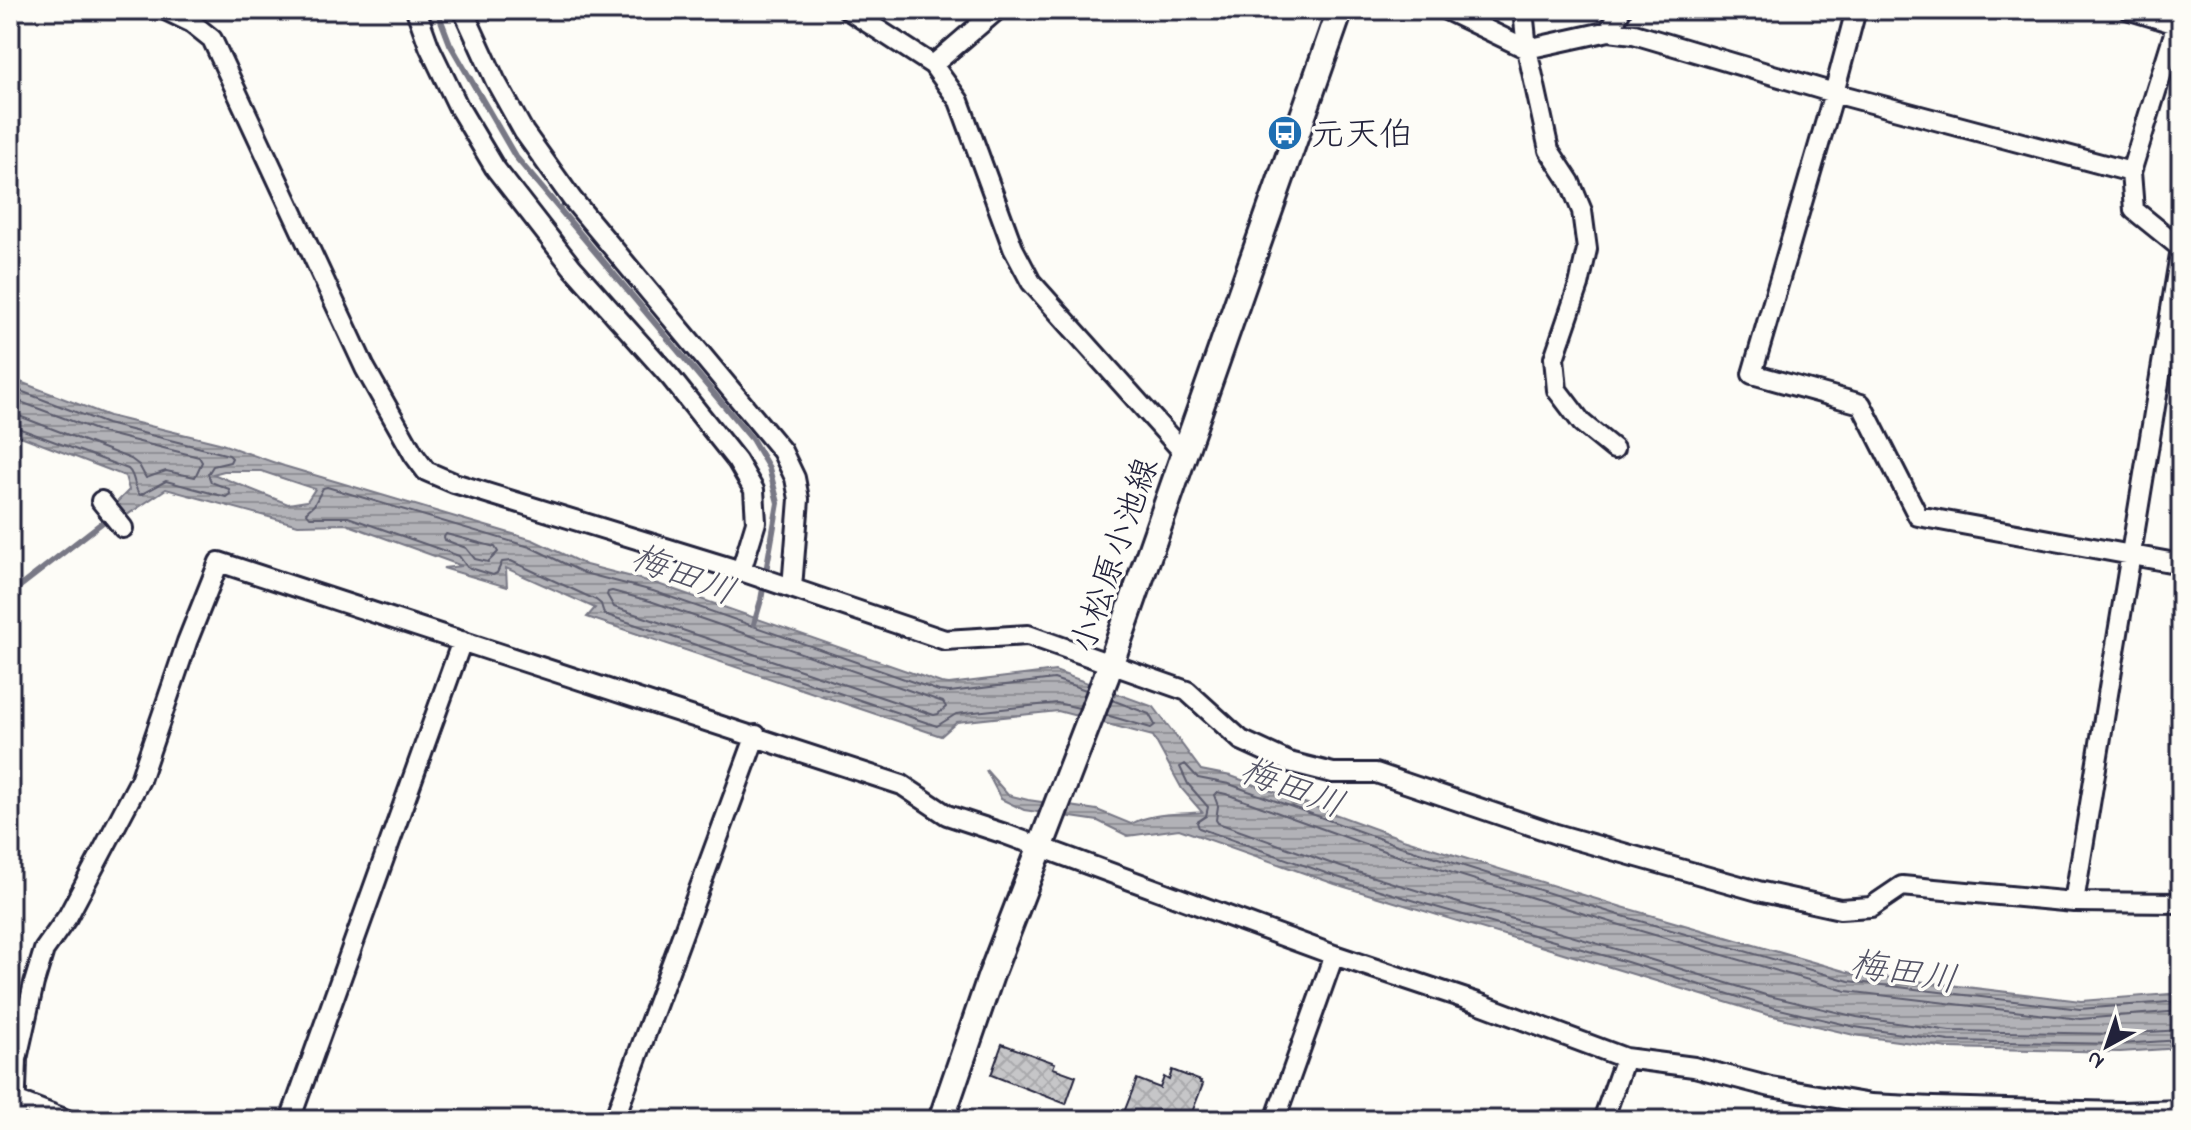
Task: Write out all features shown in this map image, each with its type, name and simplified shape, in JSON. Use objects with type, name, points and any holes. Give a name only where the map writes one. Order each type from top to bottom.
[{"type":"main road","name":"小松原小池線","points":[[941,1120],[991,975],[1109,671],[1340,10]]},
{"type":"street","points":[[165,10],[196,16],[212,39],[365,368],[426,471],[454,483],[755,575],[945,640],[1028,635],[1109,671],[1187,691],[1241,740],[1289,762],[1333,773],[1376,773],[1556,834],[1758,891],[1840,909],[1871,907],[1902,886],[2074,902],[2181,903]]},
{"type":"street","points":[[416,10],[429,46],[458,106],[495,168],[572,267],[671,378],[737,461],[754,490],[755,575]]},
{"type":"street","points":[[463,10],[502,93],[548,166],[782,451],[795,478],[799,499],[792,588]]},
{"type":"street","points":[[848,10],[933,65],[959,101],[1013,248],[1031,282],[1184,453]]},
{"type":"street","points":[[933,65],[997,10]]},
{"type":"street","points":[[1446,10],[1527,49],[1609,31],[1634,34],[1834,93],[2131,172]]},
{"type":"street","points":[[1523,10],[1527,49],[1549,150],[1570,182],[1582,211],[1587,249],[1579,285],[1554,358],[1557,390],[1582,423],[1614,449]]},
{"type":"street","points":[[1609,31],[1621,10]]},
{"type":"street","points":[[1856,10],[1752,374],[1861,404],[1918,516],[2181,564]]},
{"type":"street","points":[[2074,902],[2181,248],[2134,210],[2131,172],[2179,18],[2130,10]]},
{"type":"street","points":[[101,501],[123,528]]},
{"type":"street","points":[[15,1120],[13,1099],[17,1059],[44,950],[68,916],[140,780],[187,642],[219,562],[902,785],[947,815],[1005,834],[1044,840],[1334,955],[1478,1003],[1625,1058],[1694,1067],[1771,1087],[1931,1114],[2181,1110]]},
{"type":"street","points":[[290,1120],[462,641]]},
{"type":"street","points":[[614,1120],[756,735]]},
{"type":"street","points":[[1275,1120],[1334,955]]},
{"type":"street","points":[[1603,1120],[1625,1058]]},
{"type":"street","points":[[13,1099],[67,1120]]},
{"type":"water","points":[[10,378],[109,416],[219,443],[284,466],[533,540],[586,565],[655,583],[941,683],[1055,671],[1154,707],[1201,770],[1231,776],[1403,839],[1851,973],[2081,1001],[2181,993],[2181,1048],[2120,1052],[1948,1048],[1854,1035],[1765,1014],[1335,884],[1179,829],[1128,836],[1098,821],[1024,810],[1001,799],[986,770],[1008,795],[1097,810],[1131,824],[1157,816],[1202,812],[1182,789],[1153,736],[1058,711],[957,722],[941,736],[587,617],[595,608],[506,568],[507,587],[443,568],[462,566],[346,524],[298,525],[166,489],[124,517],[115,504],[129,490],[125,476],[10,432]],"holes":[[[261,471],[315,489],[307,501],[288,504],[213,474]]]},
{"type":"building","points":[[1002,1044],[1055,1063],[1053,1068],[1076,1076],[1066,1104],[991,1075]]},
{"type":"building","points":[[1172,1070],[1203,1084],[1189,1120],[1165,1120],[1154,1112],[1151,1120],[1121,1120],[1137,1079],[1160,1088],[1164,1077],[1169,1080]]},
{"type":"waterway","points":[[437,10],[450,44],[515,156],[752,439],[769,468],[778,503],[754,624]]},
{"type":"waterway","points":[[10,594],[112,515]]},
{"type":"place","name":"元天伯","points":[[1285,133]]},
{"type":"water label","name":"梅田川","points":[[684,573]]},
{"type":"water label","name":"梅田川","points":[[1293,786]]},
{"type":"water label","name":"梅田川","points":[[1904,970]]}]
